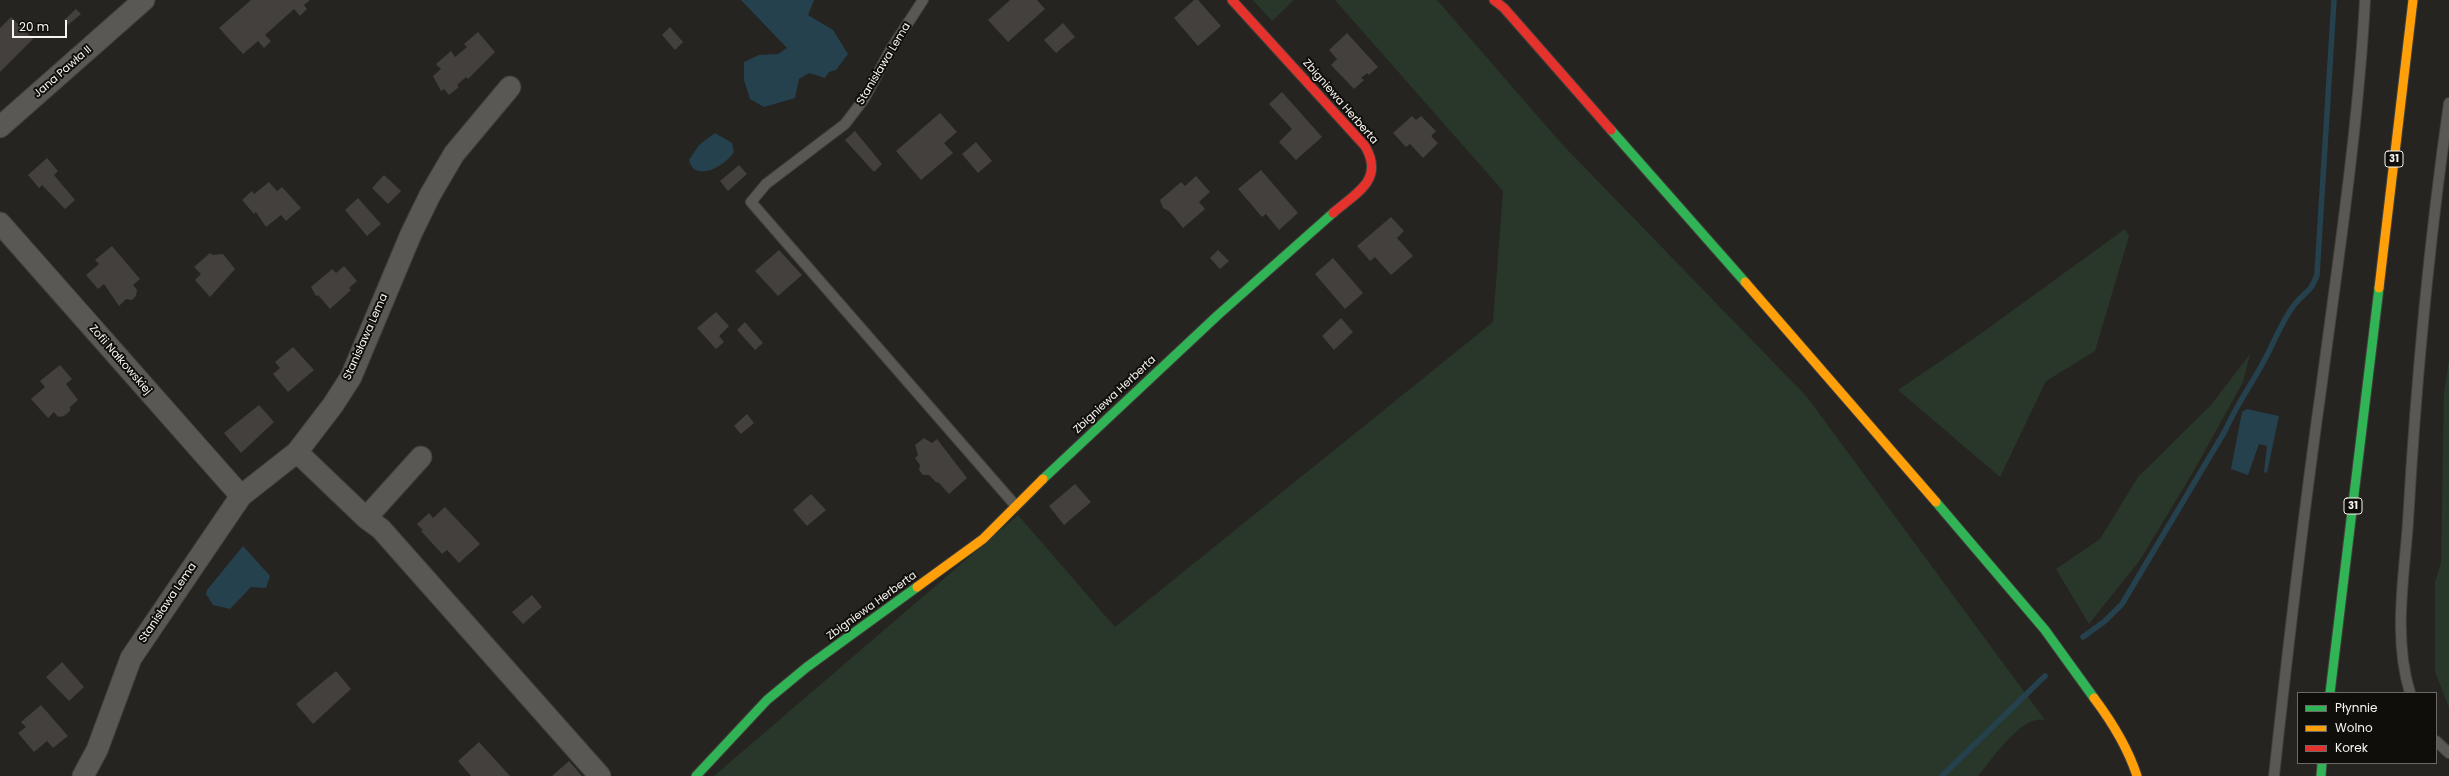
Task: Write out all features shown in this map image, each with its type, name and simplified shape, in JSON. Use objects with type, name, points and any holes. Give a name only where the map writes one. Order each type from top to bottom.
[{"type":"main road","name":"Zbigniewa Herberta","points":[[696,776],[767,700],[807,667],[983,539],[1015,505],[1218,315],[1368,182],[1374,170],[1372,158],[1365,146],[1232,0]]},
{"type":"main road","points":[[1494,0],[1502,4],[1876,430],[2045,630],[2110,720],[2132,761],[2137,776]]},
{"type":"main road","name":"31","points":[[2330,692],[2413,0]]},
{"type":"main road","points":[[2321,776],[2322,764]]},
{"type":"street","name":"Jana Pawła II","points":[[0,127],[144,0]]},
{"type":"street","name":"Stanisława Lema","points":[[83,776],[97,750],[131,658],[241,496],[297,452],[351,377],[411,234],[454,154],[510,87]]},
{"type":"street","name":"Zofii Nałkowskiej","points":[[0,223],[241,496]]},
{"type":"street","points":[[297,452],[366,518],[382,529],[600,776]]},
{"type":"street","points":[[366,518],[421,457]]},
{"type":"lane","name":"Stanisława Lema","points":[[923,0],[892,49],[864,99],[845,124],[766,184],[751,202],[1015,505]]},
{"type":"lane","points":[[2274,776],[2320,393],[2342,244],[2361,84],[2365,0]]},
{"type":"lane","points":[[2410,692],[2400,646],[2411,452],[2437,185],[2449,103]]},
{"type":"lane","points":[[2437,742],[2449,753]]},
{"type":"green space","points":[[1253,0],[1294,0],[1272,21]]},
{"type":"green space","points":[[1335,0],[1437,0],[1560,142],[1807,397],[2045,720],[2036,720],[2026,724],[2017,731],[1978,776],[714,776],[1018,515],[1115,627],[1493,322],[1503,191]]},
{"type":"green space","points":[[2125,229],[2129,236],[2095,351],[2046,381],[2000,477],[1898,390],[1976,337]]},
{"type":"green space","points":[[2250,354],[2243,382],[2193,472],[2140,560],[2089,624],[2056,569],[2100,539],[2138,477],[2211,405]]},
{"type":"green space","points":[[2449,361],[2449,707],[2435,672],[2435,582],[2441,563],[2444,392]]},
{"type":"water","points":[[741,0],[814,0],[808,15],[833,30],[848,54],[836,70],[829,72],[825,78],[809,73],[799,79],[795,98],[764,107],[750,99],[744,80],[744,62],[759,55],[778,54],[787,48]]},
{"type":"water","points":[[715,133],[732,143],[734,152],[718,167],[711,170],[697,171],[692,167],[689,160],[699,145]]},
{"type":"water","points":[[2247,409],[2279,416],[2267,473],[2264,472],[2267,446],[2259,444],[2248,475],[2231,469],[2242,412]]},
{"type":"water","points":[[243,546],[270,576],[266,588],[251,587],[230,609],[213,605],[206,594],[207,590]]},
{"type":"building","points":[[251,0],[310,0],[304,5],[307,9],[300,16],[294,9],[265,35],[271,41],[264,48],[258,41],[243,54],[219,28]]},
{"type":"building","points":[[1010,0],[1037,0],[1045,9],[1008,42],[988,20]]},
{"type":"building","points":[[1194,0],[1198,0],[1221,26],[1198,46],[1174,18]]},
{"type":"building","points":[[76,9],[81,14],[68,25],[64,20]]},
{"type":"building","points":[[11,17],[33,39],[0,72],[0,28]]},
{"type":"building","points":[[1063,23],[1075,37],[1056,53],[1044,40]]},
{"type":"building","points":[[670,27],[683,42],[675,50],[662,35]]},
{"type":"building","points":[[478,32],[495,52],[468,79],[466,77],[457,85],[459,87],[449,95],[444,89],[441,91],[433,76],[441,69],[436,64],[451,51],[455,57],[467,47],[464,44]]},
{"type":"building","points":[[1347,33],[1378,67],[1369,75],[1367,73],[1361,78],[1364,80],[1354,89],[1331,65],[1337,59],[1329,50]]},
{"type":"building","points":[[1282,92],[1322,137],[1296,160],[1279,142],[1292,129],[1269,104]]},
{"type":"building","points":[[940,113],[957,132],[944,143],[953,153],[921,180],[896,151]]},
{"type":"building","points":[[1412,116],[1416,120],[1421,116],[1436,131],[1431,136],[1438,143],[1423,158],[1410,144],[1406,147],[1393,133]]},
{"type":"building","points":[[855,131],[882,164],[874,172],[845,140]]},
{"type":"building","points":[[976,142],[992,161],[978,173],[962,154]]},
{"type":"building","points":[[47,158],[58,171],[54,175],[75,200],[65,209],[42,185],[39,188],[28,175]]},
{"type":"building","points":[[739,165],[747,174],[728,191],[720,181]]},
{"type":"building","points":[[1261,170],[1298,213],[1279,230],[1266,214],[1262,217],[1238,189]]},
{"type":"building","points":[[384,175],[401,191],[388,204],[372,188]]},
{"type":"building","points":[[1196,176],[1210,192],[1199,202],[1205,209],[1183,228],[1170,212],[1163,208],[1160,200],[1181,182],[1185,186]]},
{"type":"building","points":[[269,182],[277,191],[282,187],[301,208],[286,221],[281,215],[266,227],[256,212],[254,214],[242,200],[252,191],[254,194]]},
{"type":"building","points":[[358,198],[381,224],[367,236],[345,210]]},
{"type":"building","points":[[1391,217],[1404,231],[1397,238],[1413,256],[1391,275],[1375,257],[1370,261],[1357,246]]},
{"type":"building","points":[[112,246],[140,279],[133,285],[137,290],[136,296],[132,300],[126,299],[119,306],[104,284],[98,289],[86,275],[99,264],[95,260]]},
{"type":"building","points":[[779,250],[802,275],[778,296],[755,271]]},
{"type":"building","points":[[1218,250],[1229,261],[1220,269],[1210,258]]},
{"type":"building","points":[[210,253],[213,255],[223,254],[235,269],[210,297],[195,280],[201,274],[194,267]]},
{"type":"building","points":[[1333,258],[1363,293],[1345,309],[1315,274]]},
{"type":"building","points":[[344,266],[357,281],[349,288],[351,290],[330,309],[318,295],[316,296],[311,287],[332,269],[336,273]]},
{"type":"building","points":[[716,312],[729,326],[719,336],[724,342],[716,349],[697,328]]},
{"type":"building","points":[[1341,318],[1353,332],[1334,350],[1322,336]]},
{"type":"building","points":[[745,322],[763,343],[755,350],[737,330]]},
{"type":"building","points":[[293,347],[314,370],[288,392],[273,374],[280,368],[275,362]]},
{"type":"building","points":[[60,365],[72,379],[66,384],[78,400],[70,407],[70,411],[64,416],[58,417],[54,412],[48,418],[31,399],[45,387],[40,381]]},
{"type":"building","points":[[259,405],[274,422],[241,453],[224,433]]},
{"type":"building","points":[[747,414],[754,423],[741,434],[734,426]]},
{"type":"building","points":[[924,438],[932,443],[937,439],[967,478],[949,494],[938,482],[937,483],[929,475],[923,475],[919,470],[920,465],[915,458],[918,455],[915,445]]},
{"type":"building","points":[[1075,484],[1091,502],[1064,525],[1049,506]]},
{"type":"building","points":[[811,494],[826,510],[807,526],[793,510]]},
{"type":"building","points":[[445,507],[480,544],[459,563],[447,550],[442,554],[421,531],[423,530],[417,524],[429,513],[433,518]]},
{"type":"building","points":[[532,595],[542,607],[523,624],[512,612]]},
{"type":"building","points":[[62,662],[84,687],[69,701],[46,677]]},
{"type":"building","points":[[336,671],[351,689],[313,724],[296,704]]},
{"type":"building","points":[[41,705],[68,736],[53,748],[47,741],[34,752],[18,733],[26,727],[21,722]]},
{"type":"building","points":[[479,742],[510,776],[471,776],[458,761]]},
{"type":"building","points":[[569,761],[582,776],[552,776]]},
{"type":"waterway","points":[[2083,637],[2105,621],[2122,604],[2225,431],[2264,361],[2290,310],[2310,289],[2317,275],[2334,0]]},
{"type":"waterway","points":[[1942,776],[2045,676]]},
{"type":"traffic: fast","points":[[1611,130],[1745,282]]},
{"type":"traffic: fast","points":[[1043,479],[1218,315],[1333,213]]},
{"type":"traffic: fast","points":[[2330,692],[2379,288]]},
{"type":"traffic: fast","points":[[1936,502],[2045,630],[2094,698]]},
{"type":"traffic: fast","points":[[696,776],[767,700],[807,667],[917,587]]},
{"type":"traffic: fast","points":[[2321,776],[2322,764]]},
{"type":"traffic: slow","points":[[2379,288],[2413,0]]},
{"type":"traffic: slow","points":[[1745,282],[1936,502]]},
{"type":"traffic: slow","points":[[917,587],[983,539],[1043,479]]},
{"type":"traffic: slow","points":[[2094,698],[2119,736],[2129,755],[2137,776]]},
{"type":"traffic: jam","points":[[1232,0],[1365,146],[1372,168],[1370,177],[1359,192],[1333,213]]},
{"type":"traffic: jam","points":[[1494,0],[1504,8],[1611,130]]}]
